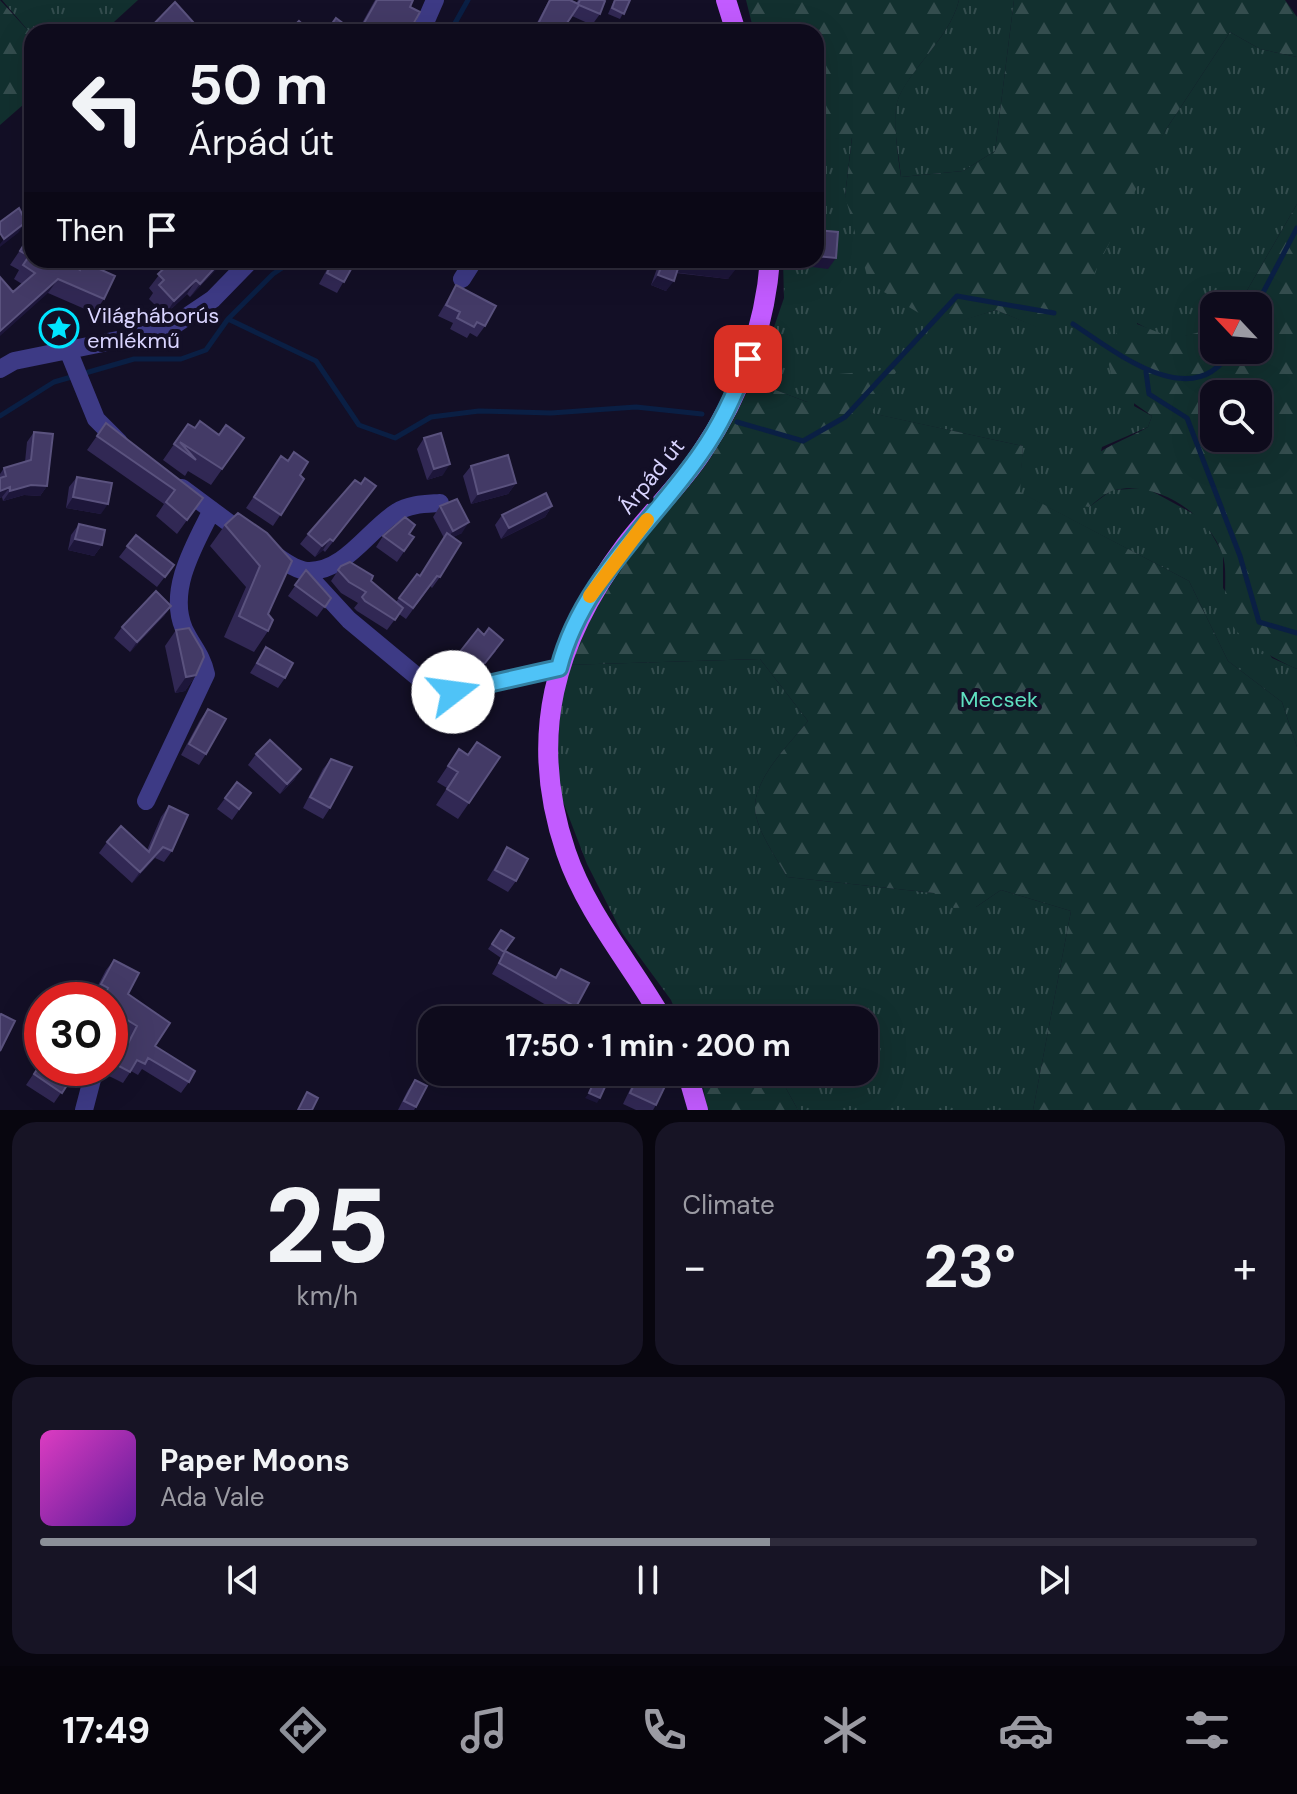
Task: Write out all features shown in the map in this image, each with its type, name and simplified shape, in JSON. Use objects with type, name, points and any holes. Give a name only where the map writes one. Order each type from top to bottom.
[{"type":"main road","points":[[726,0],[734,24]]},
{"type":"main road","name":"Árpád út","points":[[654,1006],[589,905],[558,825],[548,779],[548,718],[559,668],[592,592],[700,455],[717,428],[755,343],[769,268]]},
{"type":"main road","points":[[691,1086],[698,1110]]},
{"type":"street","points":[[424,24],[435,0]]},
{"type":"street","points":[[0,369],[14,361],[70,357],[167,330],[213,299],[243,268]]},
{"type":"street","points":[[462,279],[469,268]]},
{"type":"street","points":[[70,357],[96,419],[112,437],[135,454]]},
{"type":"street","points":[[169,479],[244,535],[307,572],[349,620],[426,684],[453,692],[559,668]]},
{"type":"street","points":[[307,572],[334,564],[350,554],[398,511],[440,503]]},
{"type":"street","points":[[146,801],[206,674],[201,653],[184,629],[179,586],[212,510]]},
{"type":"street","points":[[84,1110],[90,1086]]},
{"type":"green space","points":[[0,0],[24,26],[24,104],[0,125]]},
{"type":"green space","points":[[2,0],[138,0],[112,24],[24,26]]},
{"type":"green space","points":[[746,0],[959,0],[946,29],[899,96],[896,124],[901,177],[963,171],[995,151],[1014,0],[1285,0],[1297,17],[1297,57],[1260,49],[1230,32],[1165,131],[1088,286],[1050,333],[996,310],[942,327],[869,283],[845,196],[852,138],[824,140],[824,24],[752,24]]},
{"type":"green space","points":[[959,0],[1014,0],[995,151],[963,171],[901,177],[895,124],[899,95],[946,29]]},
{"type":"green space","points":[[1230,32],[1260,49],[1297,57],[1297,204],[1246,292],[1200,292],[1200,331],[1166,336],[1137,323],[1134,406],[1152,416],[1148,427],[1102,447],[1089,507],[1112,490],[1146,488],[1203,519],[1223,554],[1223,588],[1272,658],[1297,669],[1297,747],[1282,702],[1228,661],[1189,581],[1019,492],[1023,446],[870,413],[897,370],[807,402],[755,382],[784,298],[783,268],[824,268],[824,139],[852,137],[845,196],[913,307],[942,326],[996,310],[1050,332],[1165,131]]},
{"type":"green space","points":[[1297,204],[1297,669],[1252,644],[1232,625],[1226,608],[1222,553],[1205,525],[1193,513],[1163,495],[1131,488],[1112,491],[1089,507],[1075,505],[1074,488],[1085,464],[1108,447],[1148,427],[1152,416],[1114,389],[1108,360],[1121,319],[1166,335],[1200,332],[1200,364],[1272,364],[1272,292],[1246,292]]},
{"type":"green space","name":"Mecsek","points":[[898,369],[871,413],[1023,446],[1020,492],[1189,581],[1228,661],[1282,702],[1297,747],[1297,1110],[1033,1110],[1071,911],[1001,890],[976,907],[954,908],[934,893],[787,877],[762,832],[755,803],[772,765],[808,721],[760,659],[564,665],[586,612],[755,382],[807,402],[827,375]]},
{"type":"green space","points":[[760,659],[808,721],[772,765],[755,803],[762,832],[787,877],[934,893],[976,907],[1001,890],[1071,911],[1033,1110],[798,1110],[785,1086],[878,1086],[878,1006],[673,1006],[622,933],[587,864],[555,781],[564,665]]},
{"type":"green space","points":[[703,1086],[785,1086],[798,1110],[707,1110]]},
{"type":"building","points":[[377,0],[413,0],[410,7],[420,12],[413,24],[364,24]]},
{"type":"building","points":[[550,0],[570,0],[578,4],[580,0],[605,1],[600,14],[579,5],[566,24],[538,24]]},
{"type":"building","points":[[615,0],[630,0],[624,14],[612,8]]},
{"type":"building","points":[[175,2],[195,24],[154,24]]},
{"type":"building","points":[[19,208],[24,218],[24,224],[4,239],[0,233],[0,222]]},
{"type":"building","points":[[824,231],[838,232],[836,258],[824,257]]},
{"type":"building","points":[[28,268],[97,268],[115,276],[104,299],[58,279],[0,331],[0,277],[13,292],[35,273]]},
{"type":"building","points":[[164,268],[215,268],[200,284],[196,280],[174,301],[159,285],[164,280],[158,274]]},
{"type":"building","points":[[329,268],[352,268],[344,282],[327,273]]},
{"type":"building","points":[[661,268],[678,268],[674,281],[658,275]]},
{"type":"building","points":[[456,285],[496,306],[485,326],[477,322],[474,327],[457,318],[460,312],[446,305]]},
{"type":"building","points":[[200,421],[219,435],[226,425],[244,438],[222,469],[180,442],[196,460],[174,444],[188,424],[195,428]]},
{"type":"building","points":[[106,423],[203,498],[187,520],[166,502],[175,490],[97,436]]},
{"type":"building","points":[[34,432],[53,434],[47,486],[31,485],[10,491],[10,487],[0,491],[0,478],[6,476],[4,468],[31,460]]},
{"type":"building","points":[[441,433],[450,464],[434,469],[424,438]]},
{"type":"building","points":[[294,452],[308,462],[300,475],[304,479],[281,515],[254,497],[281,456],[288,461]]},
{"type":"building","points":[[508,455],[516,483],[478,494],[471,466]]},
{"type":"building","points":[[77,477],[112,483],[108,504],[73,497]]},
{"type":"building","points":[[365,478],[376,486],[333,541],[330,539],[322,546],[308,534],[355,480],[361,484]]},
{"type":"building","points":[[546,493],[552,506],[509,528],[502,515]]},
{"type":"building","points":[[457,499],[469,522],[453,531],[440,506]]},
{"type":"building","points":[[238,513],[267,533],[292,561],[268,614],[273,620],[268,631],[239,616],[260,566],[225,525]]},
{"type":"building","points":[[405,517],[415,525],[409,534],[414,537],[404,551],[383,536]]},
{"type":"building","points":[[79,524],[105,530],[102,545],[75,539]]},
{"type":"building","points":[[447,533],[461,543],[440,577],[437,576],[413,608],[399,598],[417,574],[420,576]]},
{"type":"building","points":[[136,535],[174,565],[165,577],[127,546]]},
{"type":"building","points":[[350,562],[373,576],[371,581],[403,608],[395,620],[365,601],[362,597],[366,592],[349,582],[338,570]]},
{"type":"building","points":[[306,570],[331,598],[325,607],[295,585]]},
{"type":"building","points":[[156,591],[171,606],[137,642],[122,627]]},
{"type":"building","points":[[189,628],[204,657],[196,675],[186,677],[176,630]]},
{"type":"building","points":[[489,628],[503,640],[485,663],[475,666],[459,653],[478,629],[484,635]]},
{"type":"building","points":[[266,647],[293,663],[285,678],[257,663]]},
{"type":"building","points":[[208,709],[226,719],[206,754],[189,744]]},
{"type":"building","points":[[270,740],[301,769],[287,784],[256,754]]},
{"type":"building","points":[[477,742],[500,757],[469,803],[447,789],[458,772],[448,766],[459,749],[468,755]]},
{"type":"building","points":[[331,759],[352,767],[330,808],[310,797]]},
{"type":"building","points":[[237,782],[251,793],[239,809],[225,798]]},
{"type":"building","points":[[169,806],[188,815],[172,851],[163,847],[140,872],[107,842],[121,826],[149,852]]},
{"type":"building","points":[[507,847],[528,859],[516,881],[495,870]]},
{"type":"building","points":[[501,930],[514,938],[504,952],[492,944]]},
{"type":"building","points":[[505,951],[556,978],[561,969],[589,983],[574,1006],[499,963]]},
{"type":"building","points":[[114,960],[139,973],[128,994],[128,982],[102,982]]},
{"type":"building","points":[[128,994],[170,1023],[155,1046],[195,1071],[189,1082],[148,1058],[145,1064],[137,1060],[128,1071],[128,1044],[137,1026],[128,1020]]},
{"type":"building","points":[[0,1015],[15,1021],[0,1051]]},
{"type":"building","points":[[415,1080],[418,1086],[427,1086],[416,1107],[404,1101]]},
{"type":"building","points":[[52,1086],[66,1086],[62,1093]]},
{"type":"building","points":[[592,1086],[605,1086],[600,1098],[589,1093]]},
{"type":"building","points":[[633,1086],[665,1086],[656,1105],[630,1093]]},
{"type":"building","points":[[307,1092],[318,1098],[312,1110],[298,1110]]},
{"type":"waterway","points":[[454,24],[468,0]]},
{"type":"waterway","points":[[1263,292],[1297,228]]},
{"type":"waterway","points":[[0,416],[54,382],[134,359],[181,359],[206,350],[228,319],[282,268]]},
{"type":"waterway","points":[[737,422],[803,441],[845,417],[957,296],[1054,313]]},
{"type":"waterway","points":[[228,319],[316,361],[359,425],[395,438],[431,417],[479,411],[551,413],[636,407],[702,414]]},
{"type":"waterway","points":[[1073,324],[1110,349],[1154,372],[1176,378],[1196,378],[1219,364]]},
{"type":"waterway","points":[[1146,372],[1149,394],[1187,418],[1240,556],[1259,622],[1297,633]]},
{"type":"slow traffic","points":[[590,596],[647,520]]},
{"type":"place","name":"Világháborús emlékmű","points":[[59,328]]},
{"type":"route","points":[[453,692],[511,676],[559,668],[574,626],[592,592],[700,455],[717,428],[748,359]]}]
